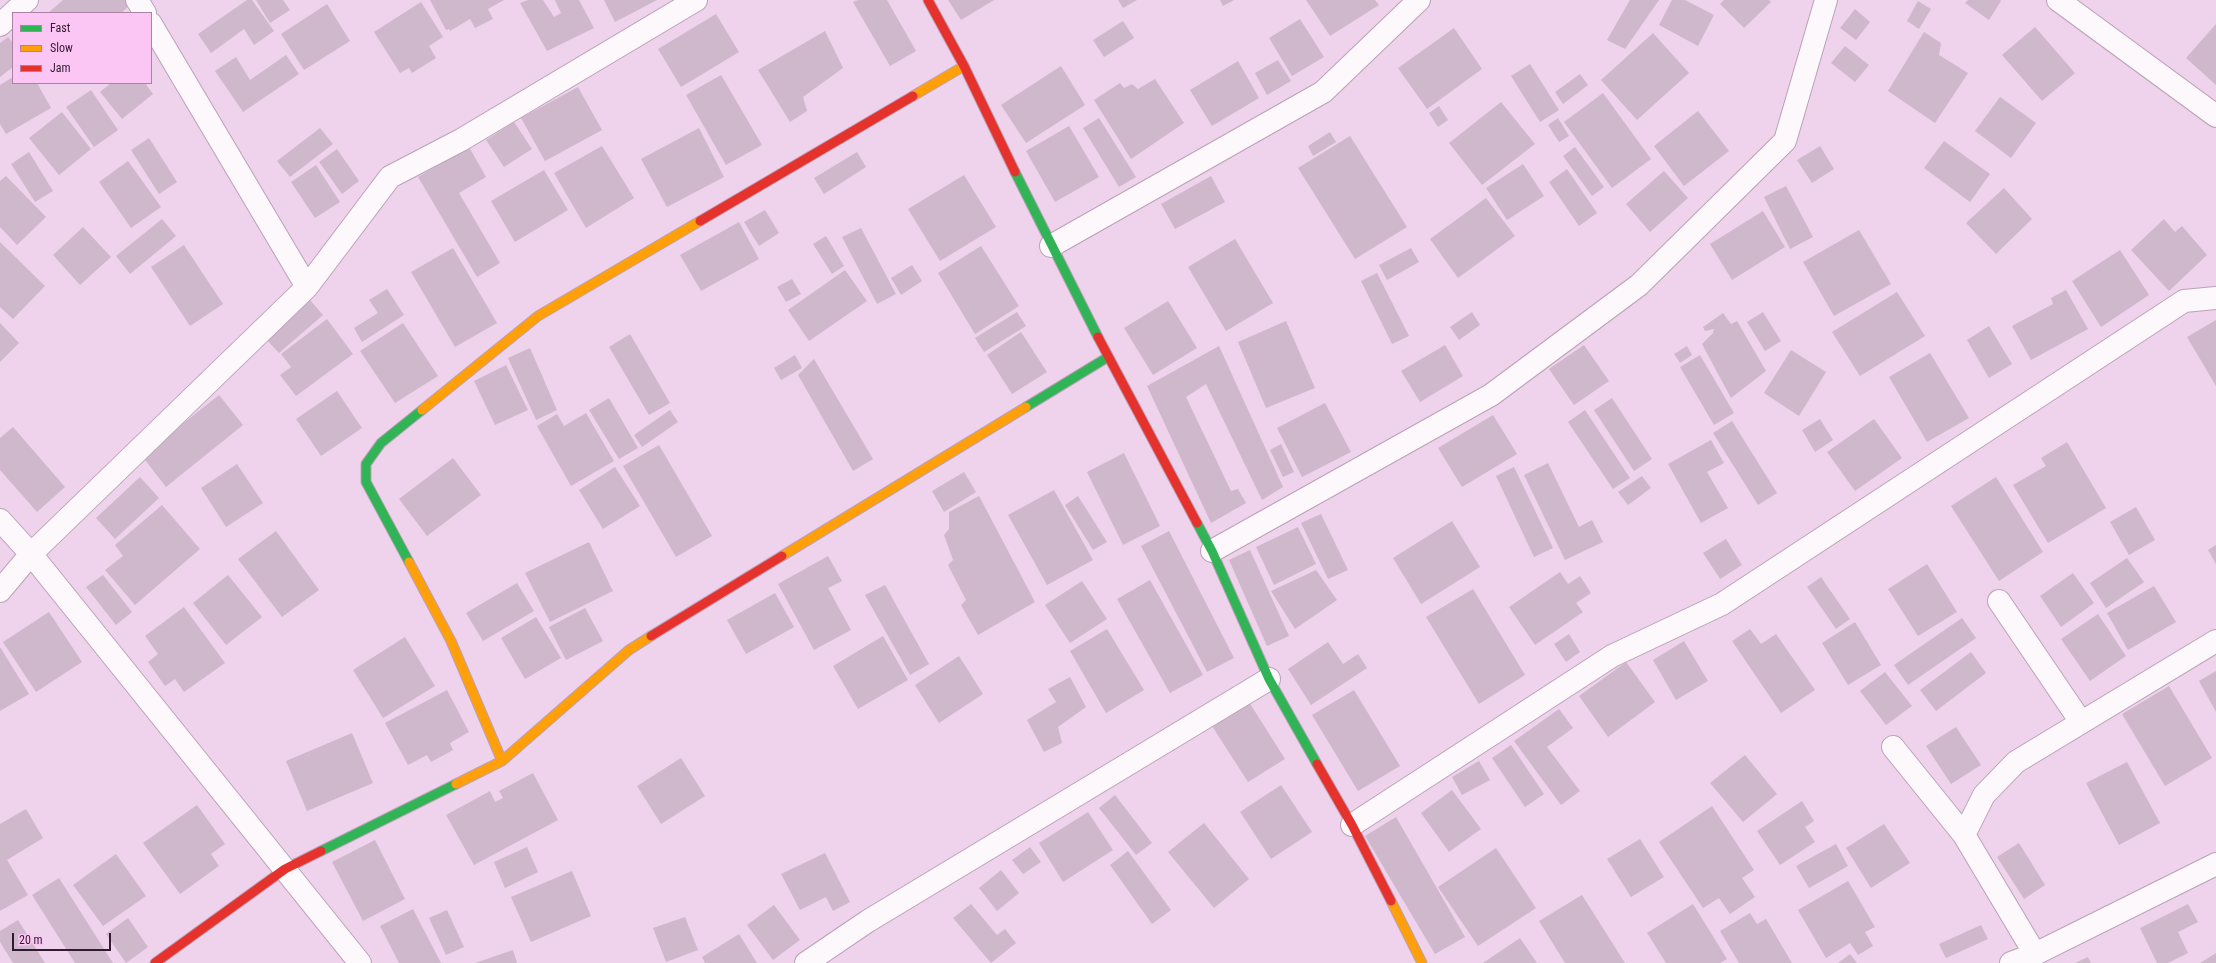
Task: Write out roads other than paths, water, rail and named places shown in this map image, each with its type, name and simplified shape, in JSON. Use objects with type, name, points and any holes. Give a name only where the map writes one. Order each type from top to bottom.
[{"type":"street","points":[[14,12],[27,0]]},
{"type":"street","points":[[137,0],[144,12]]},
{"type":"street","points":[[0,591],[31,554],[307,287],[390,177],[460,140],[696,0]]},
{"type":"street","points":[[928,0],[964,66],[1108,357],[1212,551],[1269,680],[1352,825],[1422,963]]},
{"type":"street","points":[[1052,246],[1323,92],[1419,0]]},
{"type":"street","points":[[1212,551],[1491,395],[1639,285],[1785,141],[1826,0]]},
{"type":"street","points":[[2058,0],[2216,116]]},
{"type":"street","points":[[0,25],[12,14]]},
{"type":"street","points":[[152,26],[307,287]]},
{"type":"street","points":[[502,760],[451,641],[366,482],[366,464],[381,443],[538,316],[964,66]]},
{"type":"street","points":[[1352,825],[1612,656],[1722,604],[2184,300],[2216,298]]},
{"type":"street","points":[[155,963],[285,869],[502,760],[629,650],[1108,357]]},
{"type":"street","points":[[0,520],[31,554],[360,963]]},
{"type":"street","points":[[1999,601],[2081,722]]},
{"type":"street","points":[[1964,835],[1984,794],[2016,762],[2216,642]]},
{"type":"street","points":[[806,963],[868,921],[1269,680]]},
{"type":"street","points":[[1893,747],[1964,835],[2035,954]]},
{"type":"street","points":[[2011,963],[2035,954],[2216,864]]}]
